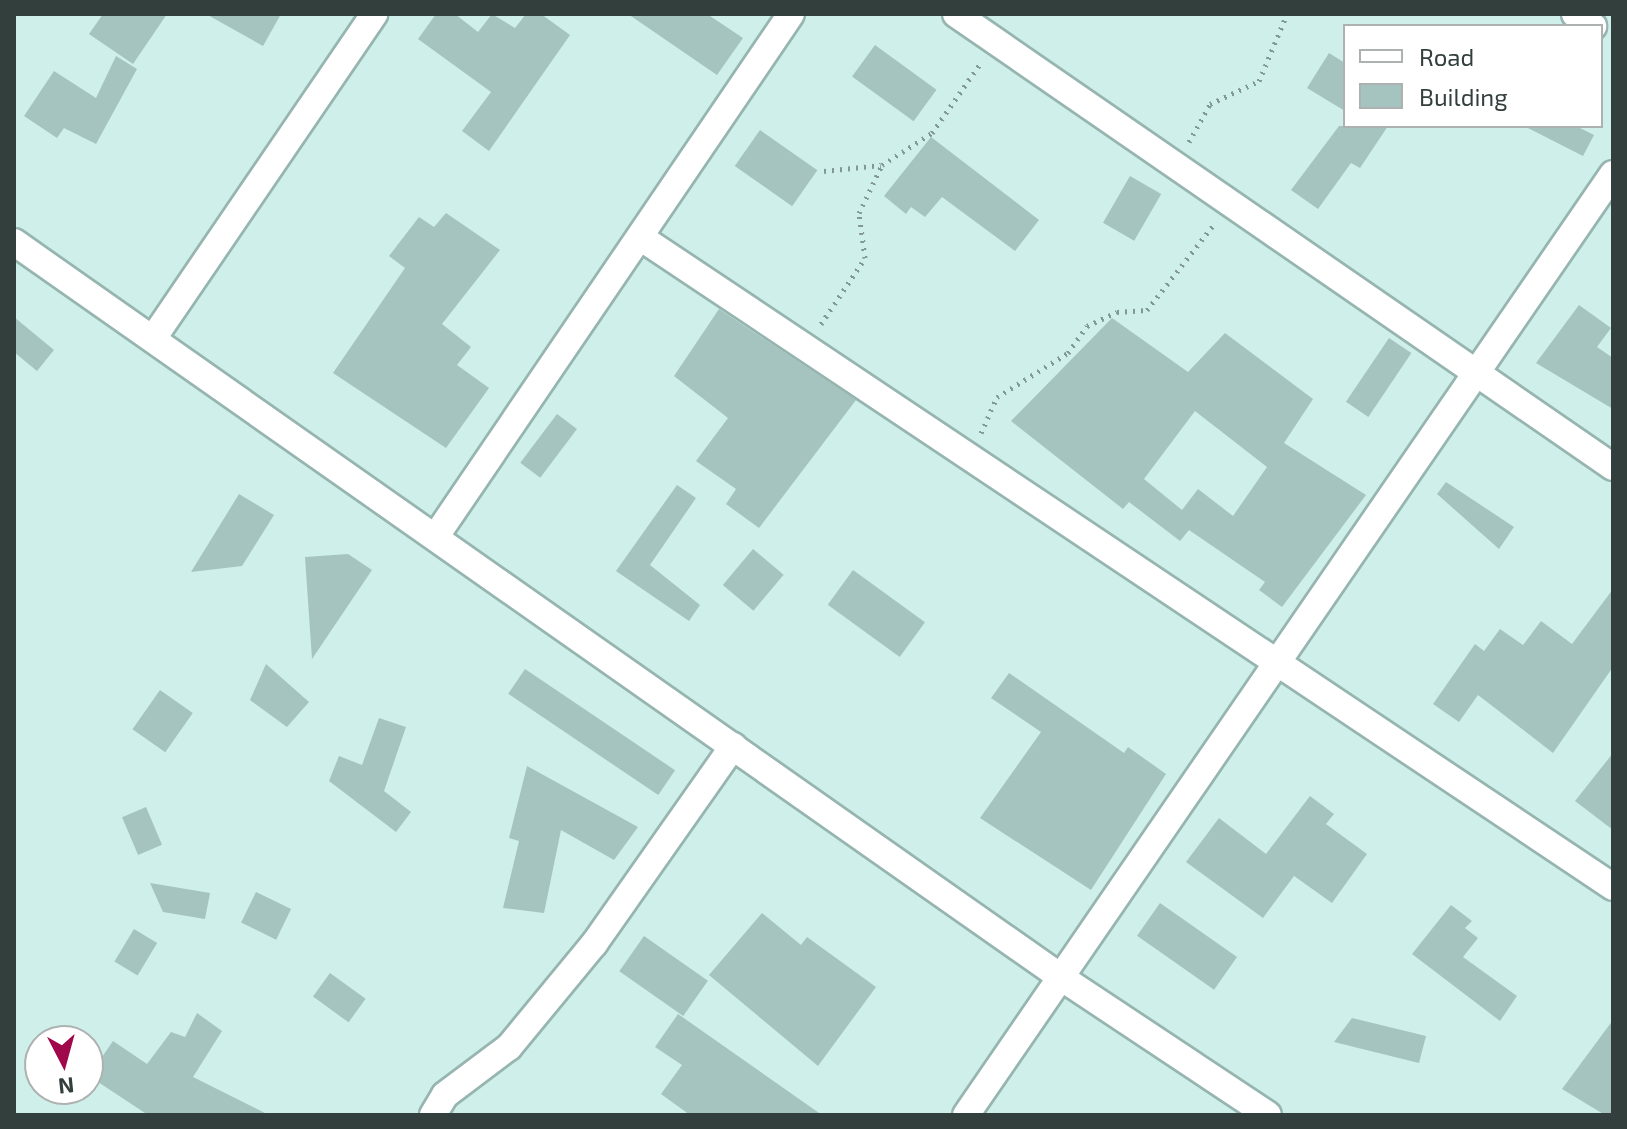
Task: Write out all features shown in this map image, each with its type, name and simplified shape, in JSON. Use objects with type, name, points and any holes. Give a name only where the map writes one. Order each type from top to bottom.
[{"type":"street","points":[[154,337],[374,14]]},
{"type":"street","points":[[436,536],[791,14]]},
{"type":"street","points":[[956,14],[994,43],[1178,162],[1613,467]]},
{"type":"street","points":[[966,1115],[1062,978],[1275,658],[1613,174]]},
{"type":"street","points":[[640,237],[1275,658],[1613,887]]},
{"type":"street","points":[[14,242],[154,337],[1062,978],[1268,1115]]},
{"type":"street","points":[[433,1115],[445,1095],[509,1047],[594,944],[733,746]]},
{"type":"path","points":[[1178,162],[1210,104],[1259,81],[1287,14]]},
{"type":"path","points":[[824,171],[882,165],[932,133],[994,43]]},
{"type":"path","points":[[806,347],[865,258],[859,213],[882,165]]},
{"type":"path","points":[[971,456],[997,397],[1068,353],[1087,326],[1117,312],[1147,310],[1232,202]]},
{"type":"building","points":[[103,14],[167,14],[133,64],[89,34]]},
{"type":"building","points":[[206,14],[281,14],[263,46]]},
{"type":"building","points":[[436,14],[455,14],[478,32],[492,14],[515,28],[526,14],[541,14],[570,35],[489,151],[462,131],[491,92],[418,39]]},
{"type":"building","points":[[628,14],[707,14],[743,38],[717,75]]},
{"type":"building","points":[[875,45],[936,90],[914,121],[852,77]]},
{"type":"building","points":[[1329,53],[1343,62],[1343,110],[1307,88]]},
{"type":"building","points":[[116,56],[137,69],[96,144],[64,128],[57,138],[24,116],[54,71],[96,98]]},
{"type":"building","points":[[1339,126],[1387,128],[1360,168],[1351,163],[1318,209],[1291,190]]},
{"type":"building","points":[[1528,128],[1580,128],[1594,135],[1583,156]]},
{"type":"building","points":[[760,130],[817,170],[792,206],[735,166]]},
{"type":"building","points":[[931,137],[1039,220],[1015,251],[942,197],[925,217],[911,207],[906,214],[884,196]]},
{"type":"building","points":[[1130,176],[1161,194],[1134,241],[1103,223]]},
{"type":"building","points":[[446,213],[500,250],[442,324],[471,347],[457,365],[489,388],[446,448],[333,373],[405,268],[389,256],[419,217],[434,227]]},
{"type":"building","points":[[1579,305],[1611,328],[1597,347],[1613,358],[1613,409],[1536,363]]},
{"type":"building","points":[[719,309],[856,400],[759,528],[726,504],[736,489],[696,461],[728,418],[674,376]]},
{"type":"building","points":[[14,317],[54,350],[37,371],[14,352]]},
{"type":"building","points":[[1112,318],[1188,372],[1225,333],[1313,399],[1284,443],[1366,495],[1282,607],[1259,590],[1265,582],[1189,530],[1180,541],[1129,502],[1123,509],[1011,421]],"holes":[[[1195,411],[1267,467],[1233,516],[1198,489],[1182,510],[1144,479]]]},
{"type":"building","points":[[1389,338],[1411,353],[1368,417],[1346,402]]},
{"type":"building","points":[[557,414],[577,429],[540,478],[520,463]]},
{"type":"building","points":[[1446,482],[1514,527],[1499,549],[1437,494]]},
{"type":"building","points":[[677,485],[696,498],[650,565],[700,605],[689,621],[616,571]]},
{"type":"building","points":[[239,494],[274,515],[242,566],[191,572]]},
{"type":"building","points":[[753,549],[784,575],[753,611],[723,585]]},
{"type":"building","points":[[348,554],[372,570],[312,659],[305,557]]},
{"type":"building","points":[[853,570],[925,622],[900,657],[828,605]]},
{"type":"building","points":[[1613,589],[1613,667],[1553,753],[1478,695],[1459,722],[1433,704],[1475,644],[1484,651],[1500,629],[1523,645],[1541,621],[1572,644]]},
{"type":"building","points":[[266,664],[309,702],[287,727],[250,700]]},
{"type":"building","points":[[525,669],[675,770],[658,795],[508,694]]},
{"type":"building","points":[[1009,673],[1124,753],[1128,747],[1166,774],[1091,890],[980,818],[1041,732],[991,698]]},
{"type":"building","points":[[160,690],[193,713],[165,752],[132,729]]},
{"type":"building","points":[[379,718],[406,727],[384,791],[411,812],[396,832],[329,781],[339,756],[362,765]]},
{"type":"building","points":[[1613,753],[1613,830],[1575,801]]},
{"type":"building","points":[[527,766],[638,827],[614,860],[561,830],[544,913],[503,908],[519,841],[509,838]]},
{"type":"building","points":[[1310,796],[1334,814],[1326,824],[1367,854],[1332,903],[1294,876],[1263,918],[1186,862],[1219,818],[1266,854]]},
{"type":"building","points":[[146,807],[162,845],[138,855],[122,817]]},
{"type":"building","points":[[150,883],[210,893],[205,919],[163,912]]},
{"type":"building","points":[[256,892],[291,909],[276,940],[241,923]]},
{"type":"building","points":[[1160,903],[1237,957],[1214,990],[1137,936]]},
{"type":"building","points":[[1451,905],[1472,921],[1465,928],[1478,938],[1463,957],[1517,996],[1500,1021],[1412,954]]},
{"type":"building","points":[[762,913],[801,945],[807,937],[876,987],[818,1066],[709,975]]},
{"type":"building","points":[[134,929],[157,943],[138,975],[114,962]]},
{"type":"building","points":[[644,936],[708,981],[683,1016],[619,971]]},
{"type":"building","points":[[330,973],[366,999],[349,1022],[313,996]]},
{"type":"building","points":[[197,1013],[222,1031],[193,1077],[269,1115],[148,1115],[104,1086],[104,1054],[113,1041],[147,1064],[171,1032],[185,1037]]},
{"type":"building","points":[[678,1014],[822,1115],[690,1115],[661,1094],[682,1065],[655,1047]]},
{"type":"building","points":[[1352,1018],[1426,1036],[1419,1063],[1334,1042]]},
{"type":"building","points":[[1613,1020],[1613,1115],[1605,1115],[1562,1089]]}]
